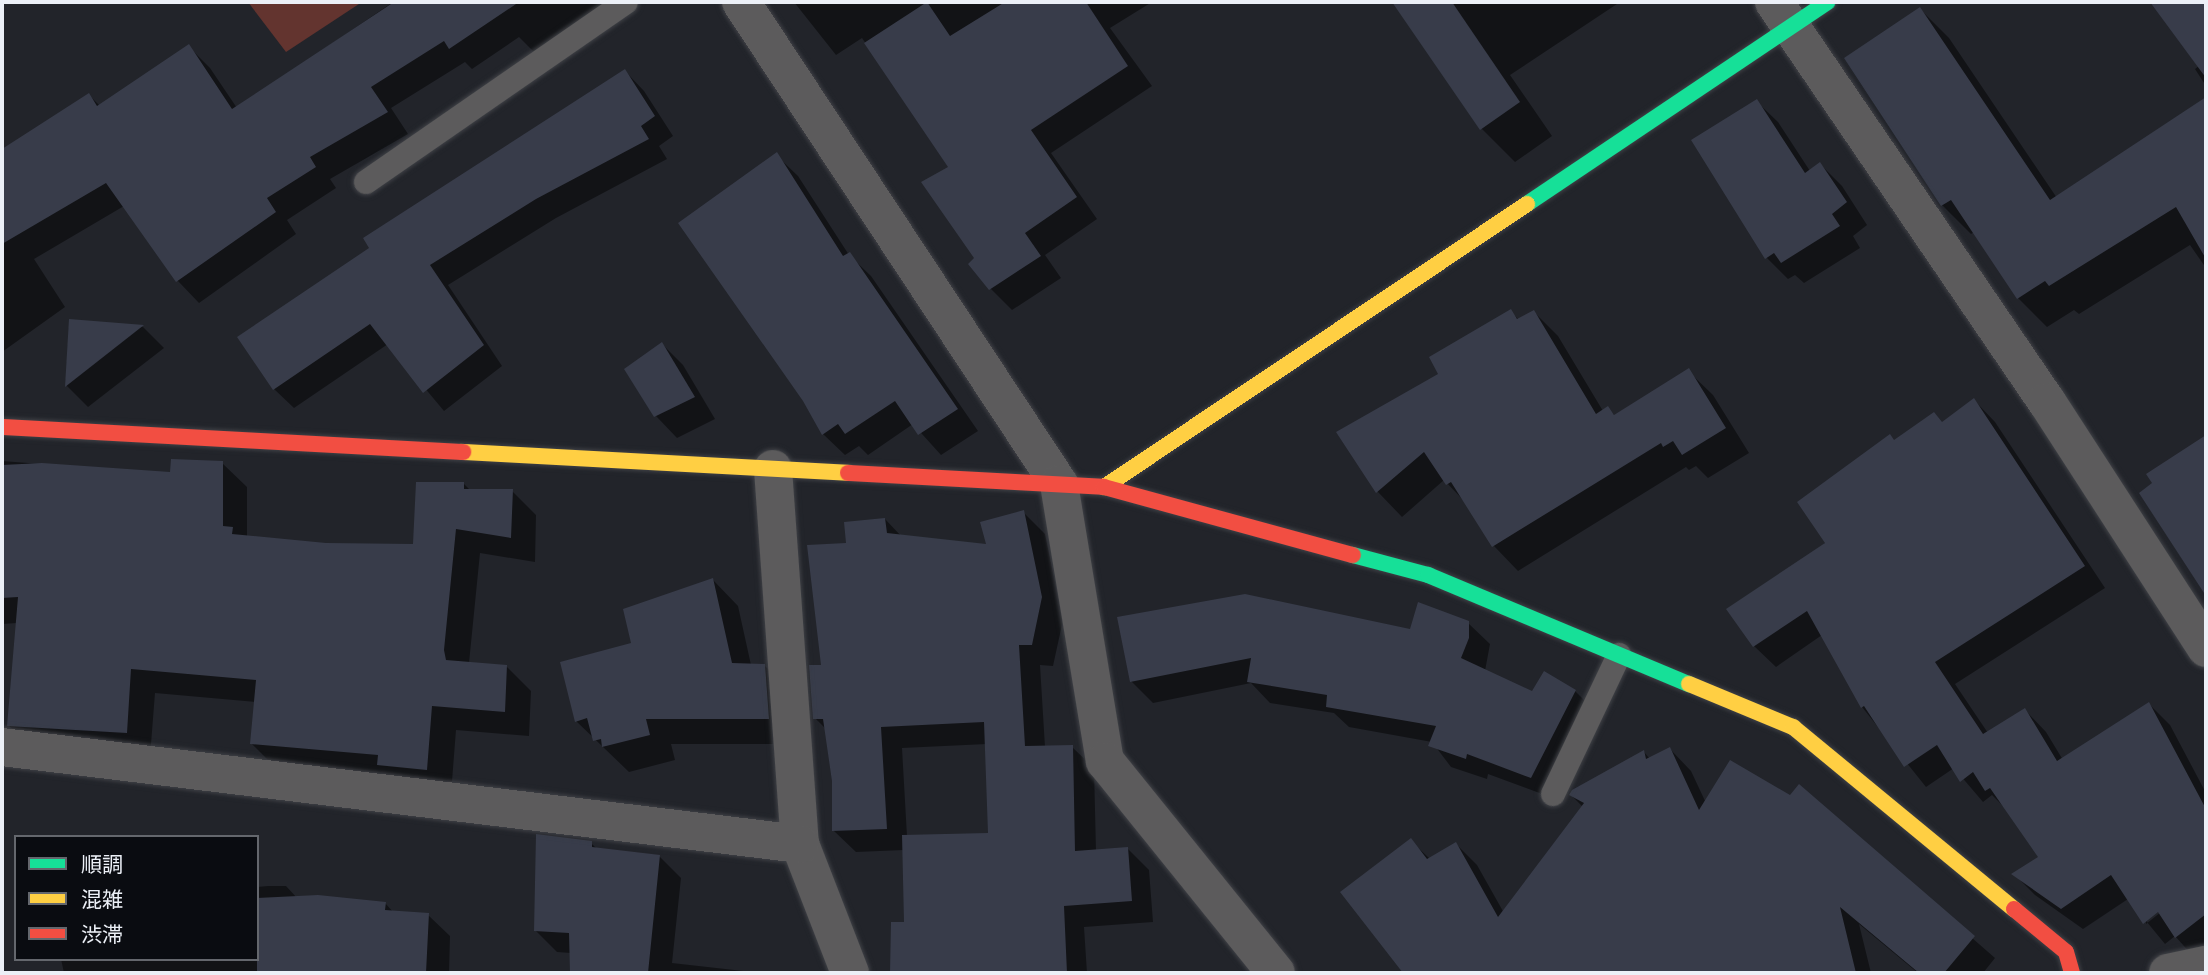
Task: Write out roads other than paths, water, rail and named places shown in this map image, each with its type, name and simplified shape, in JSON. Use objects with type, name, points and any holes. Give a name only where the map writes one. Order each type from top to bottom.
[{"type":"street","points":[[741,2],[1059,484],[1105,761],[1276,973]]},
{"type":"street","points":[[1104,487],[1783,14],[1828,2]]},
{"type":"street","points":[[1783,14],[2047,402],[2206,648]]},
{"type":"street","points":[[2,427],[1104,487],[1428,575],[1793,727],[2066,952],[2072,973]]},
{"type":"street","points":[[773,468],[800,845],[850,973]]},
{"type":"street","points":[[2,747],[800,845]]},
{"type":"street","points":[[2168,973],[2206,965]]},
{"type":"lane","points":[[366,182],[626,2]]},
{"type":"lane","points":[[1553,793],[1619,655]]}]
